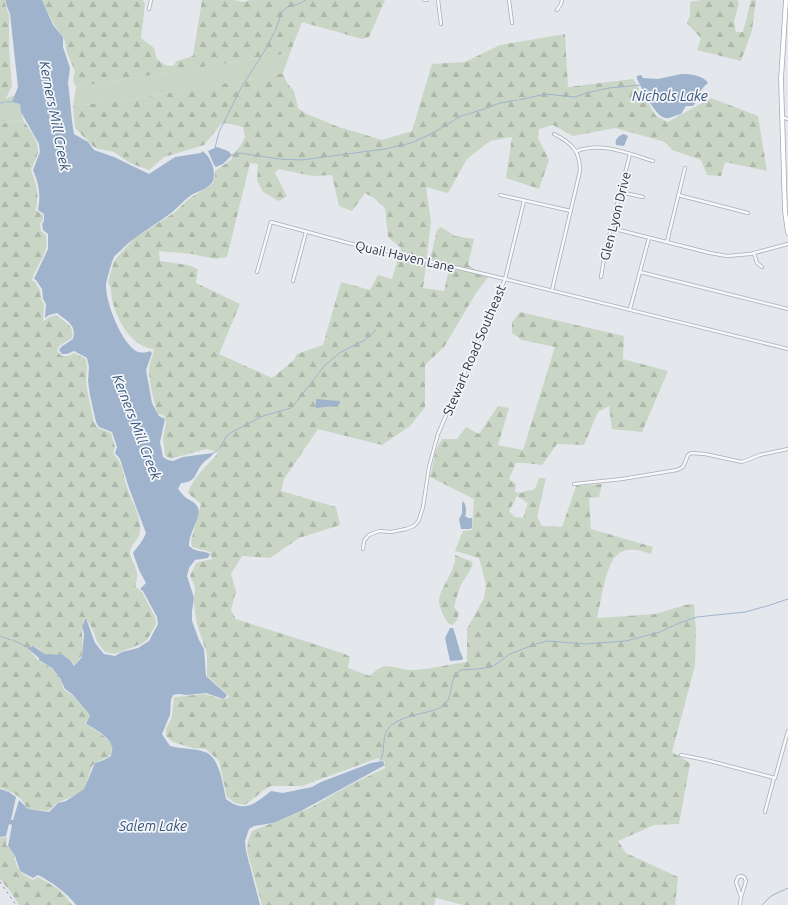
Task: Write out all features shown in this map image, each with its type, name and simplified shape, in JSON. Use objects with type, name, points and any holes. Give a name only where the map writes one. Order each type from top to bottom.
[{"type":"main road","points":[[786,0],[781,79],[786,166],[785,211],[788,233]]},
{"type":"street","points":[[149,9],[151,0]]},
{"type":"street","points":[[438,0],[441,24]]},
{"type":"street","points":[[509,0],[512,23]]},
{"type":"street","points":[[557,10],[562,0]]},
{"type":"street","points":[[782,117],[788,119]]},
{"type":"street","points":[[552,290],[580,171],[577,151],[565,140],[554,134]]},
{"type":"street","points":[[577,151],[590,148],[600,148],[630,154],[653,161]]},
{"type":"street","name":"Glen Lyon Drive","points":[[601,277],[611,228],[630,154]]},
{"type":"street","points":[[667,242],[685,168]]},
{"type":"street","points":[[620,192],[643,197]]},
{"type":"street","points":[[500,195],[571,211]]},
{"type":"street","points":[[678,195],[748,213]]},
{"type":"street","points":[[505,279],[524,201]]},
{"type":"street","name":"Quail Haven Lane","points":[[257,272],[271,222],[352,244],[505,279]]},
{"type":"street","points":[[611,228],[722,255],[739,256],[788,244]]},
{"type":"street","points":[[293,281],[306,232]]},
{"type":"street","points":[[630,309],[649,238]]},
{"type":"street","points":[[754,253],[757,263],[762,267]]},
{"type":"street","points":[[640,272],[788,309]]},
{"type":"street","name":"Stewart Road Southeast","points":[[363,549],[364,541],[369,535],[378,532],[391,532],[406,529],[414,526],[419,520],[423,507],[429,467],[438,434],[505,279],[788,349]]},
{"type":"street","points":[[574,484],[622,479],[677,470],[683,467],[688,455],[691,453],[705,454],[742,462],[760,455],[788,449]]},
{"type":"street","points":[[765,812],[788,731]]},
{"type":"street","points":[[681,755],[774,778]]},
{"type":"street","points":[[740,905],[744,886],[746,884],[746,880],[741,876],[736,879],[741,897]]},
{"type":"street","points":[[738,885],[744,886]]},
{"type":"green space","points":[[0,0],[6,0],[5,4],[9,15],[9,49],[12,86],[5,100],[0,101]]},
{"type":"green space","points":[[42,0],[143,0],[145,4],[141,38],[154,48],[157,59],[165,65],[173,66],[177,61],[193,56],[202,0],[233,0],[245,2],[249,0],[385,0],[369,37],[362,39],[302,22],[290,53],[76,87],[73,81],[75,71],[67,53],[63,36],[54,25]]},
{"type":"green space","points":[[701,0],[737,0],[739,2],[734,22],[736,32],[743,32],[751,0],[756,0],[752,30],[741,61],[697,50],[701,38],[687,23],[690,16],[690,2]]},
{"type":"green space","points":[[565,34],[568,87],[633,79],[656,116],[668,122],[711,98],[758,116],[767,171],[725,162],[721,176],[707,175],[701,160],[672,150],[665,142],[615,128],[573,136],[553,125],[539,129],[538,138],[549,160],[539,189],[506,178],[512,137],[490,141],[467,159],[448,193],[426,187],[431,222],[423,288],[444,291],[450,265],[430,259],[437,230],[441,227],[455,236],[474,239],[468,265],[488,277],[476,293],[444,347],[425,365],[425,407],[410,426],[382,445],[318,429],[284,479],[281,491],[336,507],[340,525],[299,538],[270,558],[242,556],[231,574],[236,591],[231,610],[236,619],[345,654],[350,657],[348,668],[370,676],[375,671],[386,666],[408,670],[418,670],[467,662],[467,629],[484,598],[486,584],[479,558],[455,551],[463,531],[472,530],[474,499],[430,477],[436,450],[442,439],[457,439],[466,427],[479,434],[498,406],[509,408],[498,445],[523,450],[555,347],[522,340],[512,333],[512,322],[520,312],[624,336],[623,359],[668,371],[642,432],[612,429],[609,406],[598,412],[584,445],[557,444],[542,465],[516,463],[509,479],[516,484],[515,492],[521,493],[533,490],[536,487],[539,478],[546,478],[537,517],[542,526],[562,527],[576,486],[602,484],[599,497],[589,498],[591,529],[653,547],[651,554],[637,550],[628,550],[620,553],[612,561],[606,576],[597,618],[655,614],[685,605],[694,604],[696,630],[695,666],[672,752],[690,763],[679,824],[654,825],[618,841],[626,853],[678,877],[675,905],[463,905],[436,898],[434,905],[262,905],[247,851],[248,841],[252,831],[310,808],[350,785],[385,768],[385,762],[378,758],[302,786],[271,786],[245,805],[235,803],[227,797],[219,761],[206,749],[192,748],[173,742],[166,736],[166,729],[172,717],[174,697],[205,694],[220,699],[228,698],[229,696],[207,676],[207,654],[197,624],[194,605],[195,587],[190,576],[196,563],[212,559],[210,552],[192,547],[191,541],[201,504],[188,493],[196,477],[218,452],[206,449],[170,459],[165,455],[163,438],[166,422],[164,415],[158,414],[149,376],[154,349],[138,343],[126,331],[112,300],[111,288],[108,282],[114,261],[135,238],[174,213],[190,198],[213,183],[215,171],[231,160],[233,154],[241,145],[245,137],[243,127],[222,123],[204,145],[164,157],[149,170],[130,163],[114,152],[95,148],[75,128],[73,106],[135,99],[283,73],[287,83],[294,91],[298,108],[305,113],[336,126],[382,140],[412,131],[432,64],[465,62],[500,45]],"holes":[[[250,163],[258,164],[257,181],[263,192],[279,201],[287,196],[275,173],[278,169],[313,176],[332,175],[339,206],[352,211],[365,193],[374,198],[385,208],[388,237],[401,248],[392,279],[378,275],[370,290],[341,282],[323,345],[297,354],[294,360],[272,378],[219,354],[240,304],[196,283],[198,269],[188,265],[160,261],[159,251],[192,254],[215,259],[227,257]],[[517,496],[528,503],[523,518],[515,517],[509,511]]]},
{"type":"green space","points":[[290,53],[283,73],[135,99],[73,106],[76,87]]},
{"type":"green space","points":[[15,95],[12,102],[20,104],[23,120],[0,124],[0,101]]},
{"type":"green space","points":[[23,120],[33,135],[38,148],[38,152],[31,170],[37,190],[36,210],[43,215],[43,220],[40,224],[41,231],[46,235],[45,252],[32,280],[40,290],[41,299],[44,304],[43,321],[56,315],[71,327],[73,334],[72,338],[59,346],[57,351],[62,356],[68,356],[74,353],[86,359],[86,381],[94,422],[98,428],[111,433],[115,447],[113,453],[119,461],[139,521],[140,532],[130,551],[131,558],[137,572],[137,581],[135,586],[142,592],[155,617],[156,624],[147,640],[141,644],[115,654],[105,652],[97,642],[93,630],[86,618],[82,626],[82,655],[74,665],[70,660],[62,655],[48,655],[33,646],[27,648],[38,660],[51,668],[60,678],[64,690],[72,695],[90,715],[85,724],[105,737],[112,747],[110,756],[92,766],[84,789],[76,795],[57,803],[48,811],[28,809],[18,796],[0,788],[0,124]]},
{"type":"green space","points":[[455,555],[473,562],[457,596],[454,607],[459,613],[457,620],[453,625],[449,624],[440,608],[439,602],[441,591],[454,565]]},
{"type":"green space","points":[[7,837],[6,845],[12,852],[19,870],[33,880],[38,877],[53,886],[65,896],[72,905],[19,905],[0,879],[0,838]]},
{"type":"water","name":"Salem Lake","points":[[6,0],[42,0],[53,25],[63,37],[63,47],[70,68],[68,83],[74,134],[88,142],[94,150],[114,157],[149,174],[175,157],[201,153],[202,151],[208,156],[214,173],[213,181],[209,186],[190,196],[170,214],[134,239],[114,257],[106,286],[115,322],[125,339],[136,351],[150,351],[152,353],[146,370],[152,403],[159,416],[165,419],[160,442],[163,457],[173,461],[183,457],[213,453],[204,462],[193,479],[181,483],[178,489],[184,496],[196,504],[199,511],[189,541],[189,546],[195,550],[210,554],[208,558],[195,560],[189,568],[187,576],[194,598],[192,621],[204,649],[206,676],[227,695],[223,699],[206,693],[173,695],[171,700],[170,715],[162,734],[170,746],[201,751],[210,755],[220,772],[226,799],[239,806],[255,803],[271,791],[283,793],[312,787],[321,782],[371,763],[383,761],[385,765],[301,811],[273,823],[254,826],[249,829],[245,841],[246,851],[260,905],[76,905],[64,892],[49,881],[38,875],[33,878],[20,871],[15,856],[8,846],[12,825],[9,824],[6,836],[0,837],[0,789],[9,792],[16,797],[11,820],[13,820],[19,800],[28,809],[49,812],[58,803],[66,801],[84,789],[95,763],[111,756],[112,750],[111,743],[105,736],[86,724],[90,715],[72,694],[65,689],[60,678],[52,668],[39,660],[39,658],[27,648],[33,646],[45,654],[63,655],[70,660],[74,666],[82,657],[84,634],[82,626],[86,618],[95,643],[104,654],[115,656],[122,652],[138,648],[149,641],[158,624],[157,617],[143,591],[140,589],[146,583],[139,570],[133,553],[146,533],[120,459],[115,453],[117,447],[112,432],[99,427],[96,422],[88,381],[89,367],[87,358],[74,351],[67,354],[62,354],[59,350],[73,339],[74,330],[68,321],[57,313],[49,315],[45,318],[46,304],[43,299],[42,289],[34,279],[48,249],[48,234],[43,230],[42,224],[44,221],[44,214],[38,210],[39,189],[33,170],[40,152],[39,144],[21,112],[20,104],[12,102],[18,87],[10,14]]},
{"type":"water","name":"Nichols Lake","points":[[681,74],[703,78],[708,83],[702,89],[693,106],[686,106],[681,114],[665,118],[657,112],[645,95],[637,76],[641,75],[643,78],[658,79]]},
{"type":"water","points":[[624,134],[628,136],[624,146],[616,145],[617,138]]},
{"type":"water","points":[[217,147],[228,151],[232,155],[223,164],[216,167],[208,151]]},
{"type":"water","points":[[316,399],[340,402],[339,405],[336,406],[316,408]]},
{"type":"water","points":[[463,501],[466,508],[465,516],[472,518],[472,528],[470,529],[461,529],[459,519],[462,514]]},
{"type":"water","points":[[450,628],[453,628],[463,658],[462,660],[450,661],[445,638]]},
{"type":"waterway","points":[[215,148],[219,132],[241,88],[267,47],[276,29],[282,11],[306,0]]},
{"type":"waterway","points":[[519,100],[545,94],[575,97],[609,88],[641,85]]},
{"type":"waterway","points":[[232,155],[240,153],[279,159],[301,160],[385,149],[411,143],[431,134],[461,116],[500,103],[517,100]]},
{"type":"waterway","points":[[0,103],[5,102]]},
{"type":"waterway","points":[[7,102],[12,102]]},
{"type":"waterway","points":[[219,449],[226,437],[232,432],[263,416],[291,408],[325,365],[341,352],[365,340],[376,330]]},
{"type":"waterway","points":[[213,453],[217,451]]},
{"type":"waterway","points":[[380,761],[388,729],[401,719],[435,710],[446,703],[450,695],[454,678],[461,670],[492,667],[510,654],[547,641],[585,644],[626,641],[660,632],[679,623],[697,617],[745,612],[788,599]]},
{"type":"waterway","points":[[0,636],[11,640]]},
{"type":"waterway","points":[[13,640],[29,648]]},
{"type":"waterway","points":[[762,905],[771,896],[788,888]]},
{"type":"railway","points":[[0,882],[16,905]]},
{"type":"water label","name":"Kerners Mill Creek","points":[[55,116]]},
{"type":"water label","name":"Kerners Mill Creek","points":[[137,427]]}]
